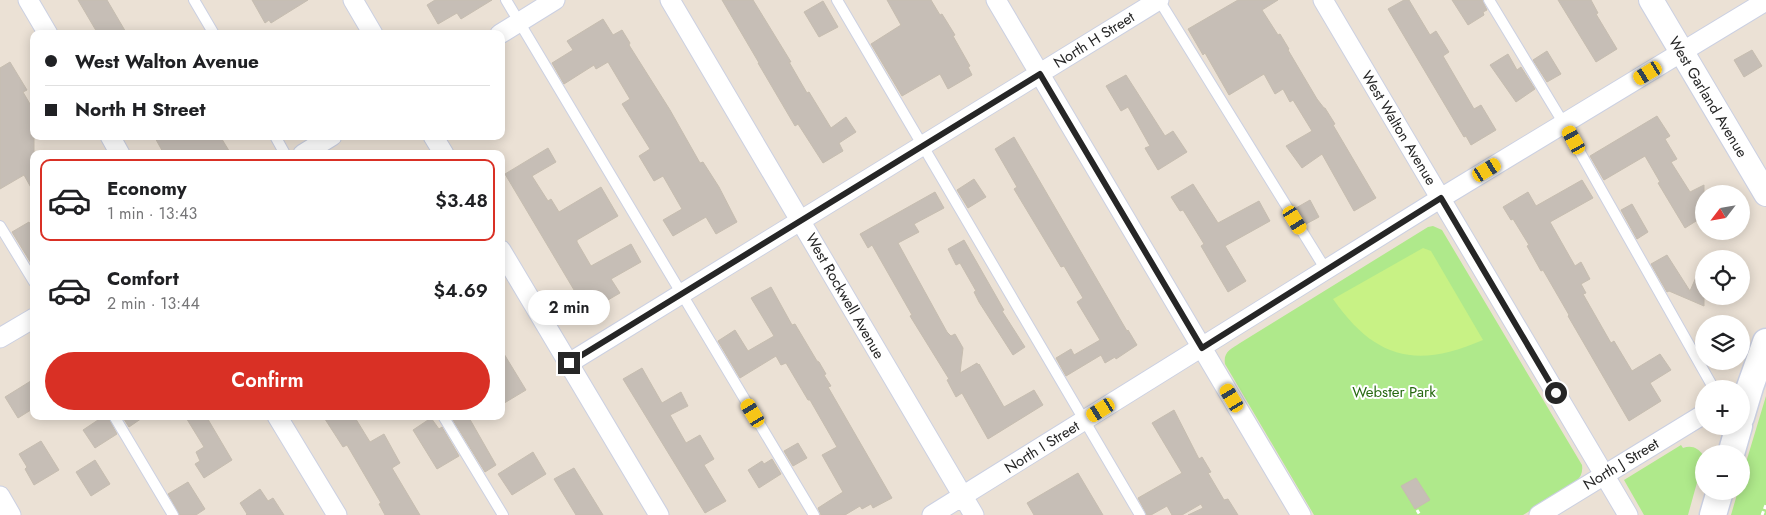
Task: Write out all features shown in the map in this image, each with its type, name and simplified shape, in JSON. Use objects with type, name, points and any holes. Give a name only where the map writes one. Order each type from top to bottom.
[{"type":"main road","points":[[1750,380],[1766,342]]},
{"type":"main road","points":[[1713,515],[1717,500]]},
{"type":"street","points":[[28,0],[46,30]]},
{"type":"street","points":[[353,0],[371,30]]},
{"type":"street","points":[[505,31],[554,0]]},
{"type":"street","name":"West Rockwell Avenue","points":[[670,0],[974,515]]},
{"type":"street","points":[[996,0],[1301,515]]},
{"type":"street","name":"North H Street","points":[[569,363],[1159,0]]},
{"type":"street","name":"West Walton Avenue","points":[[1323,0],[1628,515]]},
{"type":"street","name":"West Garland Avenue","points":[[1651,0],[1766,194]]},
{"type":"street","name":"North I Street","points":[[932,515],[1441,198],[1682,53],[1766,0]]},
{"type":"street","points":[[309,150],[326,140]]},
{"type":"street","points":[[505,257],[659,515]]},
{"type":"street","points":[[0,338],[30,320]]},
{"type":"street","name":"North J Street","points":[[1539,515],[1695,419]]},
{"type":"street","points":[[280,420],[336,515]]},
{"type":"street","points":[[0,496],[11,515]]},
{"type":"lane","points":[[194,0],[212,30]]},
{"type":"lane","points":[[506,0],[814,515]]},
{"type":"lane","points":[[837,0],[1140,515]]},
{"type":"lane","points":[[1159,0],[1326,270]]},
{"type":"lane","points":[[1489,0],[1564,124],[1709,380]]},
{"type":"lane","points":[[0,226],[30,275]]},
{"type":"lane","points":[[116,420],[173,515]]},
{"type":"lane","points":[[445,420],[503,515]]},
{"type":"path","points":[[1762,515],[1766,505]]},
{"type":"path","points":[[1417,510],[1420,515]]},
{"type":"green space","name":"Webster Park","points":[[1433,226],[1442,230],[1582,465],[1581,474],[1576,482],[1523,515],[1314,515],[1225,364],[1225,357],[1228,351],[1240,343],[1428,227]]},
{"type":"green space","points":[[1423,248],[1431,251],[1483,340],[1459,349],[1437,354],[1417,356],[1399,353],[1381,346],[1365,335],[1333,299]]},
{"type":"green space","points":[[1766,396],[1766,515],[1731,515],[1735,500],[1750,500],[1750,449]]},
{"type":"green space","points":[[1681,445],[1683,448],[1695,449],[1695,490],[1688,515],[1644,515],[1624,480]]},
{"type":"building","points":[[78,0],[107,0],[125,30],[96,30]]},
{"type":"building","points":[[252,0],[308,0],[271,23],[269,20],[265,23]]},
{"type":"building","points":[[435,0],[492,0],[461,19],[457,13],[438,24],[427,5]]},
{"type":"building","points":[[722,0],[753,0],[791,62],[789,62],[807,93],[809,92],[831,128],[846,117],[856,132],[839,143],[843,151],[823,163],[798,124],[795,126]]},
{"type":"building","points":[[887,0],[931,0],[955,35],[953,36],[970,66],[968,67],[972,75],[948,89],[940,74],[902,96],[871,44],[901,25]]},
{"type":"building","points":[[1238,0],[1278,0],[1262,10],[1278,35],[1280,34],[1317,99],[1335,124],[1333,125],[1376,198],[1354,211],[1322,154],[1302,168],[1286,146],[1312,131],[1293,100],[1290,102],[1283,89],[1275,94],[1264,74],[1229,95],[1205,53],[1203,55],[1188,29]]},
{"type":"building","points":[[1404,0],[1409,0],[1430,35],[1436,31],[1449,52],[1443,56],[1474,109],[1481,105],[1496,130],[1471,145],[1466,136],[1464,137],[1388,9]]},
{"type":"building","points":[[1452,0],[1482,0],[1487,10],[1483,12],[1484,15],[1468,25]]},
{"type":"building","points":[[1558,0],[1591,0],[1598,13],[1596,14],[1617,49],[1596,62]]},
{"type":"building","points":[[823,1],[838,27],[819,37],[804,12]]},
{"type":"building","points":[[603,19],[613,35],[622,30],[630,43],[629,45],[670,110],[700,163],[703,162],[719,187],[737,222],[716,234],[706,217],[673,236],[663,220],[682,209],[663,176],[654,181],[639,156],[650,149],[622,104],[630,99],[608,62],[596,69],[594,65],[564,84],[552,63],[573,50],[567,41]]},
{"type":"building","points":[[1752,50],[1762,66],[1744,77],[1734,60]]},
{"type":"building","points":[[1547,51],[1561,74],[1547,82],[1533,60]]},
{"type":"building","points":[[1508,54],[1517,70],[1521,67],[1535,89],[1516,102],[1490,65]]},
{"type":"building","points":[[10,62],[27,90],[23,92],[30,104],[30,140],[34,140],[34,150],[30,150],[30,186],[24,175],[0,189],[0,68]]},
{"type":"building","points":[[1126,75],[1165,136],[1173,131],[1187,152],[1158,170],[1145,148],[1150,146],[1128,107],[1121,111],[1106,86]]},
{"type":"building","points":[[1657,116],[1670,136],[1665,139],[1677,159],[1671,162],[1690,192],[1695,190],[1695,222],[1685,228],[1658,183],[1660,182],[1645,156],[1604,180],[1590,156]]},
{"type":"building","points":[[1014,137],[1137,345],[1116,359],[1115,357],[1105,363],[1101,355],[1066,376],[1056,358],[1071,349],[1074,355],[1100,340],[1077,302],[1083,298],[1064,266],[1061,267],[1014,189],[1017,187],[995,149]]},
{"type":"building","points":[[156,140],[222,140],[229,150],[162,150]]},
{"type":"building","points":[[548,148],[556,162],[532,176],[548,201],[551,199],[559,212],[601,187],[618,216],[577,240],[591,266],[631,244],[641,262],[611,279],[620,293],[582,315],[575,303],[580,300],[505,174]]},
{"type":"building","points":[[974,179],[986,197],[968,208],[957,190]]},
{"type":"building","points":[[1582,180],[1593,198],[1550,222],[1575,266],[1581,262],[1590,279],[1581,284],[1586,293],[1583,294],[1611,343],[1614,341],[1632,371],[1660,354],[1671,370],[1650,383],[1661,401],[1629,421],[1543,270],[1541,271],[1527,246],[1529,245],[1503,207],[1528,192],[1536,206]]},
{"type":"building","points":[[1193,184],[1218,223],[1259,201],[1270,221],[1225,246],[1246,281],[1228,292],[1201,246],[1204,244],[1183,210],[1180,211],[1171,197]]},
{"type":"building","points":[[935,192],[944,208],[914,224],[919,232],[898,243],[947,332],[951,336],[955,334],[963,348],[960,373],[977,363],[979,364],[1004,407],[1034,390],[1043,405],[988,439],[962,393],[956,397],[947,380],[949,379],[910,316],[912,315],[872,245],[868,248],[860,234]]},
{"type":"building","points":[[1310,200],[1319,217],[1306,224],[1296,208]]},
{"type":"building","points":[[1632,204],[1648,232],[1637,239],[1621,210]]},
{"type":"building","points":[[29,222],[30,224],[30,261],[12,232]]},
{"type":"building","points":[[964,240],[1004,310],[1002,311],[1025,347],[1013,355],[979,302],[974,292],[976,291],[960,263],[956,265],[948,249]]},
{"type":"building","points":[[1667,255],[1690,291],[1695,280],[1695,302],[1669,291],[1667,292],[1651,264]]},
{"type":"building","points":[[771,287],[792,325],[795,324],[826,374],[824,375],[831,386],[828,387],[892,498],[873,508],[871,504],[862,509],[860,506],[845,515],[821,515],[818,508],[843,492],[822,455],[837,447],[810,400],[808,400],[786,363],[781,365],[776,356],[740,378],[718,341],[735,330],[748,351],[774,336],[751,298]]},
{"type":"building","points":[[505,356],[526,390],[505,403]]},
{"type":"building","points":[[642,368],[662,403],[681,392],[688,406],[670,415],[686,443],[700,435],[714,459],[704,465],[726,501],[705,513],[623,379]]},
{"type":"building","points":[[30,381],[30,410],[18,418],[5,397]]},
{"type":"building","points":[[1174,410],[1199,459],[1202,457],[1211,472],[1208,473],[1224,500],[1228,499],[1238,515],[1188,515],[1203,508],[1201,504],[1182,515],[1172,515],[1167,506],[1151,515],[1147,515],[1138,498],[1182,473],[1152,423]]},
{"type":"building","points":[[98,420],[109,420],[117,434],[95,448],[83,430]]},
{"type":"building","points":[[125,420],[139,420],[129,427]]},
{"type":"building","points":[[187,420],[208,420],[232,460],[204,478],[195,464],[200,461],[196,452],[204,447]]},
{"type":"building","points":[[326,420],[356,420],[370,442],[384,434],[400,463],[392,468],[420,515],[385,515],[379,504],[381,503],[347,445],[343,447]]},
{"type":"building","points":[[428,420],[432,420],[439,429],[442,427],[459,456],[437,469],[413,430]]},
{"type":"building","points":[[453,420],[470,420],[496,465],[485,472]]},
{"type":"building","points":[[41,441],[59,470],[34,485],[25,469],[27,467],[19,454]]},
{"type":"building","points":[[798,443],[807,458],[793,466],[784,451]]},
{"type":"building","points":[[533,452],[546,474],[512,495],[498,474]]},
{"type":"building","points":[[772,459],[781,474],[759,488],[748,470],[762,461],[764,464]]},
{"type":"building","points":[[95,460],[110,484],[91,496],[76,472]]},
{"type":"building","points":[[574,468],[603,515],[576,515],[554,479]]},
{"type":"building","points":[[1078,473],[1103,515],[1034,515],[1027,503]]},
{"type":"building","points":[[1416,478],[1430,500],[1415,509],[1401,486]]},
{"type":"building","points":[[188,482],[205,509],[196,515],[180,515],[168,494]]},
{"type":"building","points":[[260,489],[268,501],[273,498],[284,515],[246,515],[240,503]]},
{"type":"route","points":[[569,363],[1040,74],[1202,348],[1441,198],[1556,393]]}]
